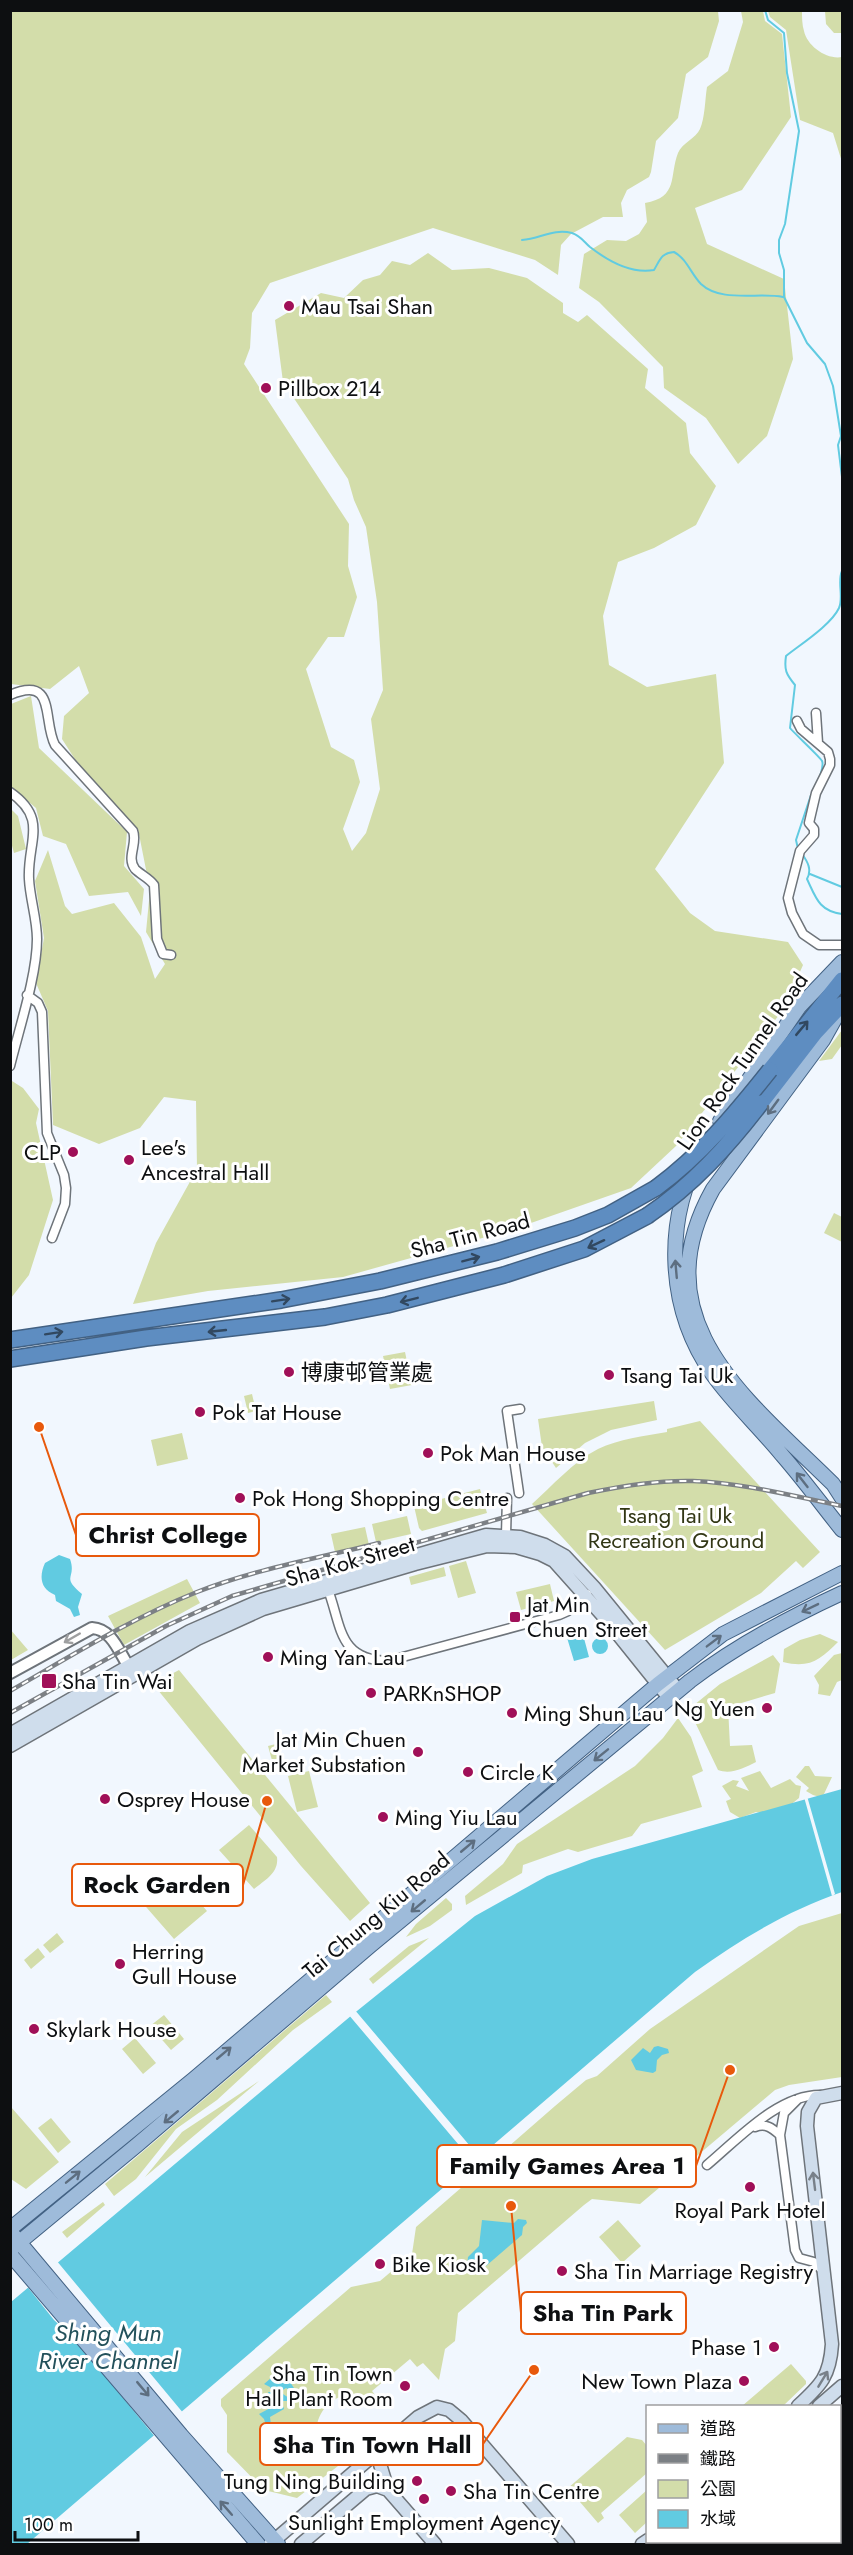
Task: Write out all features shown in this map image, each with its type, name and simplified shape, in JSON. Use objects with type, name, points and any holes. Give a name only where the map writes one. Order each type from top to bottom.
[{"type":"highway","name":"Sha Tin Road","points":[[10,1340],[281,1300],[391,1279],[497,1252],[575,1228],[608,1215],[656,1188],[686,1165],[717,1134],[843,980]]},
{"type":"highway","name":"Sha Tin Road","points":[[10,1359],[146,1338],[325,1317],[387,1305],[504,1275],[573,1253],[602,1241],[648,1216],[685,1188],[709,1165],[815,1034],[843,1004]]},
{"type":"main road","name":"Lion Rock Tunnel Road","points":[[843,962],[799,1007],[710,1135],[687,1177],[675,1239],[677,1277],[683,1310],[694,1342],[705,1364],[843,1530]]},
{"type":"main road","points":[[843,1004],[823,1040],[713,1189],[701,1211],[693,1233],[688,1272],[694,1314],[718,1364],[740,1391],[834,1484],[843,1498]]},
{"type":"main road","name":"Sha Kok Street","points":[[326,1585],[470,1538],[506,1535],[545,1545],[565,1556],[590,1591],[674,1694]]},
{"type":"main road","name":"Sha Kok Street","points":[[10,1746],[131,1671],[190,1631],[261,1599],[473,1548],[504,1545],[540,1554],[554,1562],[590,1591]]},
{"type":"main road","name":"Tai Chung Kiu Road","points":[[12,2241],[28,2214],[194,2079],[663,1680],[728,1631],[843,1573]]},
{"type":"main road","name":"Tai Chung Kiu Road","points":[[12,2241],[45,2221],[370,1946],[720,1658],[760,1634],[843,1593]]},
{"type":"main road","name":"Sha Kok Street","points":[[10,1734],[131,1671]]},
{"type":"main road","points":[[799,2405],[821,2385],[825,2378],[831,2361],[832,2344],[807,2120],[810,2105],[816,2098],[843,2093]]},
{"type":"main road","points":[[10,2214],[28,2214]]},
{"type":"main road","points":[[35,2261],[35,2243],[45,2221]]},
{"type":"main road","points":[[12,2241],[35,2261],[258,2544]]},
{"type":"main road","points":[[12,2241],[26,2273],[176,2440],[274,2543],[423,2413],[441,2407],[449,2410],[461,2420],[568,2544]]},
{"type":"main road","points":[[832,2344],[843,2357]]},
{"type":"main road","points":[[820,2405],[843,2386]]},
{"type":"main road","points":[[387,2443],[379,2461],[388,2490],[435,2544]]},
{"type":"main road","points":[[301,2544],[372,2486],[388,2490]]},
{"type":"street","points":[[10,695],[30,689],[42,696],[47,705],[55,745],[134,831],[136,841],[132,854],[133,865],[154,885],[158,944],[163,954],[171,955]]},
{"type":"street","points":[[816,714],[818,743]]},
{"type":"street","points":[[798,721],[801,729],[828,752],[830,765],[816,793],[809,823],[814,829],[814,835],[800,851],[788,898],[798,925],[812,941],[827,947],[843,945]]},
{"type":"street","points":[[10,792],[27,806],[34,822],[29,880],[37,943],[10,1066]]},
{"type":"street","points":[[27,996],[38,1003],[42,1012],[46,1133],[64,1175],[66,1188],[65,1204],[52,1238]]},
{"type":"street","points":[[519,1493],[507,1411],[520,1409]]},
{"type":"street","points":[[506,1535],[507,1498]]},
{"type":"street","points":[[326,1585],[348,1647],[359,1656],[376,1661],[388,1661],[559,1615],[590,1591]]},
{"type":"street","points":[[10,1673],[93,1628],[103,1629],[108,1634],[131,1671]]},
{"type":"street","points":[[707,2165],[777,2108],[798,2099],[828,2095]]},
{"type":"street","points":[[798,2099],[784,2113],[780,2135],[796,2254],[804,2260],[814,2262],[824,2271]]},
{"type":"street","points":[[746,2132],[765,2125],[780,2135]]},
{"type":"green space","points":[[11,11],[718,11],[719,21],[708,57],[686,74],[678,118],[656,141],[649,177],[627,190],[621,203],[623,217],[603,217],[571,234],[561,245],[558,275],[535,260],[433,228],[270,283],[252,313],[250,348],[244,364],[349,524],[348,566],[357,597],[344,637],[328,637],[306,669],[331,747],[354,760],[360,782],[343,829],[352,851],[366,833],[380,789],[371,719],[383,690],[377,602],[366,527],[348,479],[283,382],[275,320],[321,293],[344,298],[363,280],[380,275],[392,261],[410,265],[428,253],[452,270],[489,268],[527,278],[563,303],[563,313],[578,322],[587,315],[648,369],[645,388],[686,423],[690,453],[716,486],[696,525],[654,548],[618,562],[603,616],[609,665],[647,687],[716,674],[724,763],[655,869],[690,913],[715,931],[788,942],[803,965],[783,1010],[676,1146],[631,1188],[511,1230],[343,1277],[208,1291],[133,1304],[156,1243],[197,1169],[196,1101],[164,1097],[140,1128],[99,1144],[53,1125],[48,1011],[36,983],[44,938],[35,881],[48,850],[65,906],[72,914],[114,903],[141,937],[155,979],[165,964],[146,932],[150,890],[138,829],[89,781],[62,739],[64,716],[89,693],[79,666],[50,689],[11,684]]},
{"type":"green space","points":[[741,11],[763,11],[765,21],[782,34],[791,117],[742,190],[695,208],[707,244],[784,279],[793,359],[767,436],[738,464],[706,418],[664,388],[663,367],[599,302],[579,288],[584,254],[607,240],[626,241],[639,234],[647,222],[645,203],[656,200],[668,191],[678,153],[702,125],[707,87],[728,71],[743,22]]},
{"type":"green space","points":[[768,11],[802,11],[803,29],[813,47],[824,54],[842,57],[842,162],[833,133],[800,120],[786,30],[770,17]]},
{"type":"green space","points":[[825,11],[842,11],[842,33],[834,33],[826,24]]},
{"type":"green space","points":[[31,696],[39,748],[127,832],[124,866],[144,889],[141,916],[128,892],[89,896],[66,844],[43,836],[36,808],[11,787],[11,704]]},
{"type":"green space","points":[[11,809],[18,816],[26,849],[14,853],[11,842]]},
{"type":"green space","points":[[842,1030],[842,1045],[832,1059],[819,1061]]},
{"type":"green space","points":[[12,1081],[23,1088],[39,1109],[36,1123],[53,1200],[29,1275],[11,1298]]},
{"type":"green space","points":[[834,1213],[842,1217],[842,1242],[824,1233]]},
{"type":"green space","points":[[405,1352],[412,1385],[390,1389],[383,1356]]},
{"type":"green space","points":[[252,1394],[256,1411],[248,1413],[244,1396]]},
{"type":"green space","name":"Tsang Tai Uk Recreation Ground","points":[[654,1401],[657,1420],[611,1430],[585,1443],[556,1468],[542,1447],[538,1419]]},
{"type":"green space","name":"Tsang Tai Uk Recreation Ground","points":[[700,1421],[820,1552],[803,1568],[796,1561],[761,1593],[665,1650],[532,1504],[571,1467],[598,1449],[623,1440],[667,1432],[667,1429]]},
{"type":"green space","points":[[182,1433],[188,1459],[157,1466],[151,1440]]},
{"type":"green space","points":[[480,1489],[487,1513],[422,1531],[419,1528],[414,1506]]},
{"type":"green space","points":[[407,1516],[411,1534],[376,1542],[372,1524]]},
{"type":"green space","points":[[365,1527],[369,1545],[335,1552],[331,1534]]},
{"type":"green space","points":[[466,1561],[476,1593],[458,1598],[449,1566]]},
{"type":"green space","points":[[444,1567],[446,1576],[411,1585],[409,1577]]},
{"type":"green space","points":[[187,1579],[200,1603],[124,1645],[108,1616]]},
{"type":"green space","points":[[550,1584],[554,1601],[521,1610],[516,1592]]},
{"type":"green space","points":[[10,1629],[28,1650],[11,1660],[10,1660]]},
{"type":"green space","points":[[820,1634],[838,1642],[814,1661],[801,1664],[783,1662],[784,1649],[800,1640]]},
{"type":"green space","points":[[842,1653],[842,1680],[837,1682],[830,1696],[818,1694],[819,1685],[814,1676],[834,1655]]},
{"type":"green space","points":[[773,1655],[780,1664],[775,1693],[728,1707],[730,1746],[752,1745],[756,1762],[733,1771],[718,1770],[694,1720],[694,1705],[720,1684]]},
{"type":"green space","points":[[179,1670],[370,1903],[350,1921],[301,1866],[153,1684]]},
{"type":"green space","points":[[678,1718],[691,1737],[703,1771],[692,1776],[702,1807],[641,1824],[632,1836],[578,1852],[568,1849],[523,1865],[522,1873],[466,1905],[465,1896],[503,1864],[517,1844],[635,1766],[663,1738]]},
{"type":"green space","points":[[276,1744],[281,1762],[273,1764],[268,1746]]},
{"type":"green space","points":[[805,1766],[809,1766],[815,1776],[832,1777],[824,1794],[820,1797],[806,1791],[809,1788],[796,1777]]},
{"type":"green space","points":[[309,1771],[318,1807],[297,1812],[288,1776]]},
{"type":"green space","points":[[760,1771],[771,1788],[790,1779],[796,1785],[801,1786],[799,1798],[778,1815],[756,1812],[740,1818],[730,1812],[726,1801],[731,1799],[722,1786],[733,1780],[739,1781],[736,1786],[749,1791],[741,1778]]},
{"type":"green space","points":[[249,1825],[277,1857],[274,1872],[254,1889],[219,1850]]},
{"type":"green space","points":[[173,1872],[207,1911],[174,1939],[140,1900]]},
{"type":"green space","points":[[446,1898],[452,1904],[452,1910],[430,1926],[406,1937],[416,1924]]},
{"type":"green space","points":[[842,1913],[842,2077],[789,2085],[775,2090],[640,2204],[592,2199],[584,2205],[458,2313],[455,2341],[445,2349],[439,2380],[423,2363],[417,2367],[410,2359],[372,2391],[382,2404],[375,2407],[361,2397],[347,2395],[333,2400],[327,2406],[319,2419],[317,2434],[322,2447],[338,2466],[297,2498],[264,2490],[227,2452],[227,2415],[221,2406],[221,2399],[351,2287],[380,2281],[412,2254],[416,2227],[555,2106],[586,2080],[597,2076],[650,2029],[799,1926]]},
{"type":"green space","points":[[57,1933],[64,1942],[50,1953],[43,1945]]},
{"type":"green space","points":[[429,1938],[373,1984],[369,1979],[409,1946]]},
{"type":"green space","points":[[38,1948],[45,1957],[31,1969],[24,1960]]},
{"type":"green space","points":[[326,1995],[332,2002],[293,2030],[217,2100],[176,2129],[136,2179],[114,2196],[105,2184]]},
{"type":"green space","points":[[164,2015],[184,2039],[171,2050],[150,2026]]},
{"type":"green space","points":[[135,2038],[156,2063],[143,2074],[122,2049]]},
{"type":"green space","points":[[259,2081],[145,2177],[182,2132]]},
{"type":"green space","points":[[11,2107],[59,2162],[26,2189],[11,2179]]},
{"type":"green space","points":[[51,2118],[71,2142],[58,2153],[38,2128]]},
{"type":"green space","points":[[103,2202],[105,2205],[67,2238],[62,2232]]},
{"type":"green space","points":[[618,2220],[641,2246],[622,2263],[599,2237]]},
{"type":"green space","points":[[791,2364],[806,2381],[806,2384],[784,2405],[743,2405]]},
{"type":"green space","points":[[627,2437],[642,2440],[646,2445],[646,2474],[601,2513],[604,2518],[598,2523],[568,2488]]},
{"type":"green space","points":[[646,2491],[646,2523],[635,2533],[619,2515]]},
{"type":"water","points":[[59,1555],[70,1559],[72,1570],[70,1580],[82,1594],[78,1607],[80,1615],[74,1617],[70,1609],[56,1601],[55,1595],[46,1589],[42,1582],[45,1563]]},
{"type":"water","points":[[581,1627],[589,1657],[574,1661],[565,1631]]},
{"type":"water","points":[[600,1638],[608,1646],[600,1654],[592,1646]]},
{"type":"water","name":"Shing Mun River Channel","points":[[842,1789],[842,1892],[803,1907],[766,1926],[695,1972],[27,2544],[11,2544],[11,2302],[352,2015],[475,1916],[547,1876],[592,1859]]},
{"type":"water","points":[[654,2047],[668,2049],[669,2053],[657,2060],[656,2071],[653,2073],[636,2070],[631,2060],[643,2048],[650,2053]]},
{"type":"water","points":[[518,2219],[526,2220],[527,2223],[523,2227],[522,2235],[486,2266],[485,2260],[477,2267],[467,2266],[468,2257],[479,2246],[482,2220],[514,2223]]},
{"type":"water","points":[[278,2372],[286,2376],[294,2388],[307,2398],[300,2398],[286,2388],[280,2392],[289,2398],[288,2401],[281,2401],[284,2409],[270,2417],[271,2425],[280,2439],[291,2439],[297,2443],[285,2452],[276,2450],[273,2436],[268,2433],[264,2419],[259,2414],[274,2406],[268,2392],[272,2392],[270,2387],[264,2384]]},
{"type":"pier","points":[[807,1796],[835,1894],[832,1896],[804,1797]]},
{"type":"pier","points":[[354,2009],[481,2159],[475,2164],[348,2014]]},
{"type":"pier","points":[[56,2260],[184,2414],[156,2438],[77,2342],[54,2320],[26,2285]]},
{"type":"waterway","points":[[765,10],[768,20],[784,33],[787,73],[799,131],[785,224],[779,240],[779,253],[784,270],[784,297],[807,343],[825,364],[833,386],[841,436],[838,445],[842,477]]},
{"type":"waterway","points":[[522,240],[559,232],[572,233],[612,261],[629,268],[646,271],[654,270],[664,255],[674,252],[701,284],[709,290],[729,295],[783,297]]},
{"type":"waterway","points":[[820,777],[822,761],[790,728],[795,685],[786,672],[785,661],[786,656],[823,627],[839,608],[842,571]]},
{"type":"waterway","points":[[798,849],[796,840],[811,795]]},
{"type":"waterway","points":[[802,854],[809,866],[807,879],[816,898],[823,907],[842,914]]},
{"type":"waterway","points":[[810,874],[842,887]]},
{"type":"railway","points":[[10,1713],[166,1626],[232,1596],[588,1493],[640,1484],[693,1481],[750,1487],[842,1506]]},
{"type":"railway","points":[[10,1691],[125,1626],[197,1592],[264,1570],[379,1543]]},
{"type":"place","name":"Mau Tsai Shan","points":[[289,306]]},
{"type":"place","name":"Pillbox 214","points":[[266,388]]},
{"type":"place","name":"CLP","points":[[73,1152]]},
{"type":"place","name":"Lee's Ancestral Hall","points":[[129,1160]]},
{"type":"place","name":"博康邨管業處","points":[[289,1372]]},
{"type":"place","name":"Tsang Tai Uk","points":[[609,1375]]},
{"type":"place","name":"Pok Tat House","points":[[200,1412]]},
{"type":"place","name":"Christ College","points":[[39,1427]]},
{"type":"place","name":"Pok Man House","points":[[428,1453]]},
{"type":"place","name":"Pok Hong Shopping Centre","points":[[240,1498]]},
{"type":"place","name":"Jat Min Chuen Street","points":[[515,1617]]},
{"type":"place","name":"Ming Yan Lau","points":[[268,1657]]},
{"type":"place","name":"Sha Tin Wai","points":[[49,1681]]},
{"type":"place","name":"PARKnSHOP","points":[[371,1693]]},
{"type":"place","name":"Ng Yuen","points":[[767,1708]]},
{"type":"place","name":"Ming Shun Lau","points":[[512,1713]]},
{"type":"place","name":"Jat Min Chuen Market Substation","points":[[418,1752]]},
{"type":"place","name":"Circle K","points":[[468,1772]]},
{"type":"place","name":"Osprey House","points":[[105,1799]]},
{"type":"place","name":"Rock Garden","points":[[267,1801]]},
{"type":"place","name":"Ming Yiu Lau","points":[[383,1817]]},
{"type":"place","name":"Herring Gull House","points":[[120,1964]]},
{"type":"place","name":"Skylark House","points":[[34,2029]]},
{"type":"place","name":"Family Games Area 1","points":[[730,2070]]},
{"type":"place","name":"Royal Park Hotel","points":[[750,2187]]},
{"type":"place","name":"Sha Tin Park","points":[[511,2206]]},
{"type":"place","name":"Bike Kiosk","points":[[380,2264]]},
{"type":"place","name":"Sha Tin Marriage Registry","points":[[562,2271]]},
{"type":"place","name":"Phase 1","points":[[774,2347]]},
{"type":"place","name":"Sha Tin Town Hall","points":[[534,2370]]},
{"type":"place","name":"New Town Plaza","points":[[744,2381]]},
{"type":"place","name":"Sha Tin Town Hall Plant Room","points":[[405,2386]]},
{"type":"place","name":"Tung Ning Building","points":[[417,2481]]},
{"type":"place","name":"Sha Tin Centre","points":[[451,2491]]},
{"type":"place","name":"Sunlight Employment Agency","points":[[424,2499]]}]
